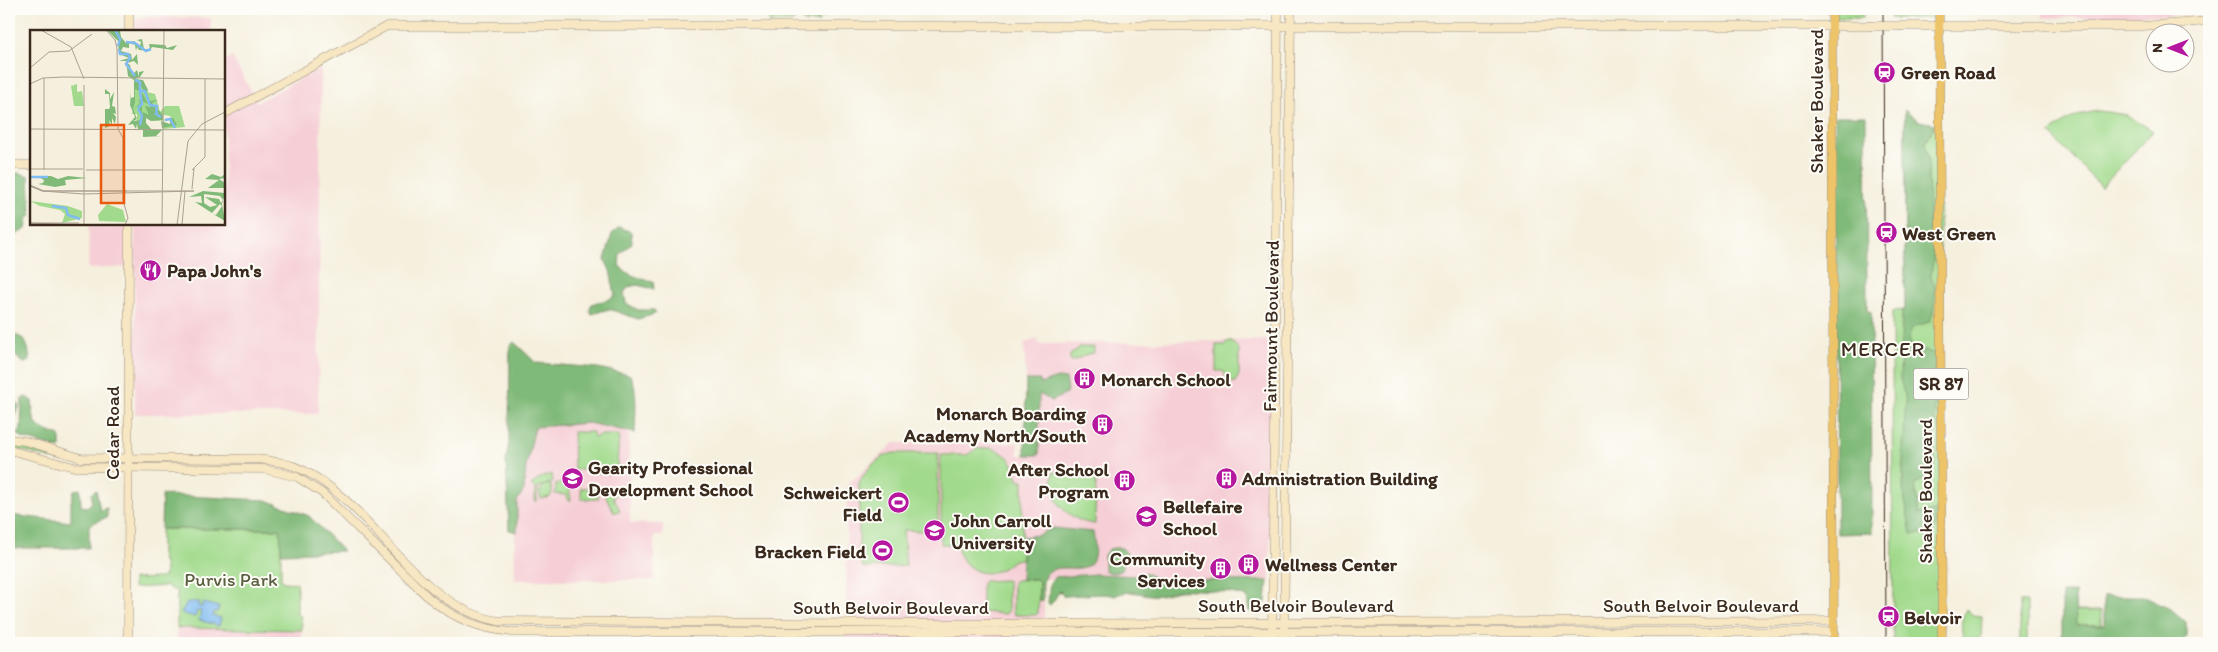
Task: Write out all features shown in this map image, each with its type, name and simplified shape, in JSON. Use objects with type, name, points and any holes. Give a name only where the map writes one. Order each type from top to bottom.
[{"type":"main road","name":"Shaker Boulevard","points":[[1832,9],[1834,643]]},
{"type":"main road","name":"Shaker Boulevard","points":[[1939,9],[1942,643]]},
{"type":"street","points":[[129,9],[129,30]]},
{"type":"street","name":"Fairmount Boulevard","points":[[1272,643],[1278,9]]},
{"type":"street","name":"Fairmount Boulevard","points":[[1284,643],[1291,9]]},
{"type":"street","points":[[225,113],[387,26],[2144,26],[2209,21]]},
{"type":"street","points":[[9,165],[30,165]]},
{"type":"street","name":"Cedar Road","points":[[128,643],[129,225]]},
{"type":"street","points":[[1274,406],[1286,406]]},
{"type":"street","name":"South Belvoir Boulevard","points":[[9,439],[25,441],[81,458],[255,459],[294,466],[311,474],[335,492],[440,596],[464,611],[487,619],[511,623],[1834,621]]},
{"type":"street","name":"South Belvoir Boulevard","points":[[9,450],[74,467],[257,469],[297,477],[322,493],[430,599],[464,622],[493,631],[1834,632]]},
{"type":"street","points":[[1813,621],[1817,626],[1813,632]]},
{"type":"street","points":[[621,632],[622,623]]},
{"type":"shaded area","points":[[2043,9],[2209,9],[2209,14],[2043,18]]},
{"type":"shaded area","points":[[142,17],[211,18],[211,30],[135,30],[136,19]]},
{"type":"shaded area","points":[[232,57],[257,102],[321,68],[318,414],[135,414],[135,225],[225,225],[225,60]]},
{"type":"shaded area","points":[[89,225],[129,225],[129,267],[88,269]]},
{"type":"shaded area","name":"Bellefaire School","points":[[1038,339],[1039,344],[1272,340],[1270,581],[1044,579],[1044,619],[1016,619],[1016,643],[846,643],[847,485],[894,443],[1018,443],[1018,455],[1039,455],[1040,380],[1026,380],[1024,343]]},
{"type":"shaded area","name":"Gearity Professional Development School","points":[[514,369],[628,380],[630,523],[663,524],[663,536],[654,536],[654,580],[515,580]]},
{"type":"shaded area","points":[[177,628],[302,630],[301,643],[177,643]]},
{"type":"green space","points":[[769,9],[794,9],[796,19],[793,22],[769,22]]},
{"type":"green space","points":[[801,9],[827,9],[825,17],[818,18],[819,22],[804,22]]},
{"type":"green space","points":[[1834,9],[1863,9],[1863,18],[1837,18],[1837,10]]},
{"type":"green space","points":[[1892,9],[1939,9],[1939,15],[1935,18],[1890,18]]},
{"type":"green space","points":[[1905,110],[1921,122],[1939,124],[1942,643],[1893,643],[1892,311],[1905,310]]},
{"type":"green space","points":[[1905,110],[1919,121],[1934,124],[1925,143],[1928,157],[1929,222],[1934,254],[1931,276],[1936,289],[1933,313],[1929,322],[1913,327],[1909,336],[1914,349],[1935,353],[1935,466],[1930,476],[1915,484],[1919,514],[1938,510],[1938,519],[1932,534],[1911,534],[1903,489],[1906,400],[1900,379],[1902,311],[1905,310]]},
{"type":"green space","points":[[2099,111],[2127,115],[2153,131],[2101,187],[2050,134],[2072,118],[2085,113]]},
{"type":"green space","points":[[1835,116],[1866,116],[1867,311],[1871,312],[1872,533],[1837,534]]},
{"type":"green space","points":[[19,173],[29,176],[30,216],[28,217],[26,229],[9,238],[9,174]]},
{"type":"green space","points":[[619,227],[631,232],[632,243],[620,254],[619,265],[624,271],[634,276],[653,282],[654,289],[637,285],[628,287],[624,293],[626,303],[638,310],[654,310],[655,314],[638,319],[609,309],[592,314],[590,311],[591,305],[609,300],[615,295],[610,270],[605,260],[612,234]]},
{"type":"green space","points":[[9,332],[24,339],[30,361],[24,363],[9,351]]},
{"type":"green space","points":[[514,342],[536,363],[598,368],[630,375],[635,388],[636,403],[635,433],[588,423],[535,427],[526,466],[524,490],[517,501],[517,532],[509,530],[506,460],[509,443],[510,346]]},
{"type":"green space","points":[[1226,342],[1232,342],[1239,349],[1239,375],[1235,383],[1228,381],[1223,371],[1216,371],[1216,345],[1225,345]]},
{"type":"green space","points":[[1080,347],[1094,347],[1094,353],[1070,361],[1070,355]]},
{"type":"green space","points":[[1057,378],[1066,379],[1068,389],[1066,394],[1052,401],[1039,394],[1039,455],[1025,455],[1026,380],[1040,380],[1040,384]]},
{"type":"green space","points":[[26,397],[32,401],[37,424],[45,430],[60,436],[60,449],[22,438],[17,433],[21,430],[22,399]]},
{"type":"green space","points":[[9,398],[16,399],[19,408],[9,425]]},
{"type":"green space","points":[[573,432],[593,432],[594,438],[599,435],[619,435],[617,467],[608,474],[574,469]]},
{"type":"green space","points":[[9,441],[59,455],[62,459],[61,461],[9,447]]},
{"type":"green space","points":[[991,448],[1010,459],[1018,480],[1023,480],[1022,559],[1013,561],[993,572],[986,573],[979,572],[967,565],[959,553],[957,545],[941,544],[941,455],[967,455],[976,449]]},
{"type":"green space","name":"Schweickert Field","points":[[938,453],[938,527],[934,532],[903,530],[906,566],[864,568],[859,560],[859,483],[873,464],[888,454]]},
{"type":"green space","points":[[1053,472],[1096,472],[1095,524],[1076,518],[1059,504],[1053,492]]},
{"type":"green space","points":[[552,474],[553,482],[537,488],[537,501],[535,501],[535,488],[531,485],[542,477]]},
{"type":"green space","points":[[562,483],[569,487],[571,500],[567,500],[567,495],[555,494],[556,484]]},
{"type":"green space","points":[[551,484],[552,493],[550,497],[541,499],[539,491],[545,485]]},
{"type":"green space","points":[[613,487],[617,494],[613,497],[620,510],[614,513],[604,493]]},
{"type":"green space","points":[[581,488],[598,488],[598,499],[581,499]]},
{"type":"green space","points":[[80,489],[81,506],[87,507],[92,502],[92,493],[96,490],[100,510],[107,508],[107,517],[89,525],[89,548],[9,548],[9,515],[71,522],[71,502],[74,490]]},
{"type":"green space","points":[[162,495],[266,500],[309,516],[343,551],[281,553],[280,529],[161,529]]},
{"type":"green space","points":[[1053,528],[1093,532],[1095,550],[1093,560],[1087,566],[1053,569],[1046,574],[1043,583],[1043,601],[1039,600],[1039,581],[1037,579],[1021,579],[1023,537],[1038,535]]},
{"type":"green space","name":"Purvis Park","points":[[161,529],[281,529],[281,580],[297,583],[297,615],[301,616],[302,630],[177,628],[177,590],[167,586],[133,588],[133,579],[160,578],[165,576],[161,554]]},
{"type":"green space","points":[[1122,548],[1127,553],[1122,570],[1109,572],[1104,570],[1104,555],[1109,549]]},
{"type":"green space","points":[[1145,572],[1157,580],[1268,581],[1266,601],[1261,614],[1249,611],[1247,597],[1232,593],[1204,590],[1178,590],[1154,595],[1126,592],[1115,596],[1099,594],[1064,596],[1060,591],[1050,605],[1048,603],[1050,583],[1055,577],[1096,574],[1137,576],[1144,575]]},
{"type":"green space","points":[[1037,579],[1039,581],[1038,613],[1036,615],[1015,615],[1013,612],[1013,582],[1016,580]]},
{"type":"green space","points":[[984,581],[1008,581],[1008,612],[1005,614],[982,612],[982,583]]},
{"type":"green space","points":[[2062,593],[2075,593],[2076,625],[2104,625],[2104,596],[2143,596],[2172,610],[2186,622],[2186,638],[2178,643],[2062,643]]},
{"type":"green space","points":[[2020,602],[2027,602],[2027,643],[2020,643]]},
{"type":"green space","points":[[1966,609],[1973,615],[1982,616],[1981,637],[1966,643],[1961,626]]},
{"type":"green space","points":[[2075,611],[2101,611],[2101,625],[2075,625]]},
{"type":"water","points":[[200,602],[198,606],[202,607],[203,603],[219,607],[213,616],[221,618],[219,626],[199,620],[201,611],[197,611],[195,617],[181,613],[186,604]]},
{"type":"tram line","points":[[1883,9],[1886,643]]},
{"type":"place","name":"Green Road","points":[[1885,72]]},
{"type":"place","name":"West Green","points":[[1886,233]]},
{"type":"place","name":"Papa John's","points":[[151,270]]},
{"type":"place","name":"Monarch School","points":[[1085,379]]},
{"type":"place","name":"Monarch Boarding Academy North/South","points":[[1102,424]]},
{"type":"place","name":"Gearity Professional Development School","points":[[572,478]]},
{"type":"place","name":"Administration Building","points":[[1226,478]]},
{"type":"place","name":"After School Program","points":[[1125,480]]},
{"type":"place","name":"Schweickert Field","points":[[898,503]]},
{"type":"place","name":"Bellefaire School","points":[[1147,517]]},
{"type":"place","name":"John Carroll University","points":[[935,531]]},
{"type":"place","name":"Bracken Field","points":[[882,551]]},
{"type":"place","name":"Wellness Center","points":[[1249,564]]},
{"type":"place","name":"Community Services","points":[[1221,569]]},
{"type":"place","name":"Belvoir","points":[[1888,617]]},
{"type":"district","name":"MERCER","points":[[1883,348]]}]
